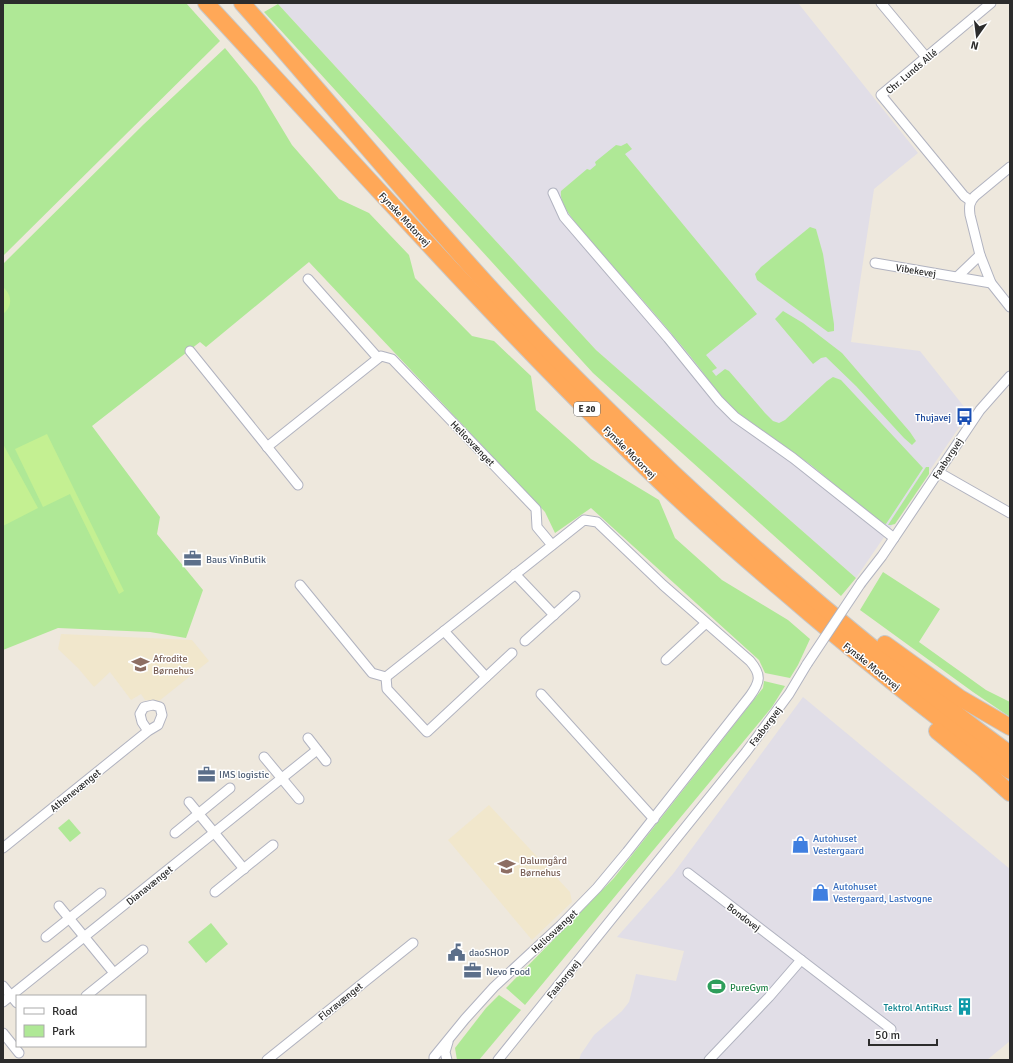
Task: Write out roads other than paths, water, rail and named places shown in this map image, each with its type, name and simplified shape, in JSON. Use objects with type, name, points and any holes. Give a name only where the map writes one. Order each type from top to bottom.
[{"type":"highway","name":"Fynske Motorvej","points":[[206,3],[383,196],[530,352],[645,467],[712,530],[844,644],[908,695],[1010,771]]},
{"type":"highway","name":"Fynske Motorvej","points":[[242,3],[393,177],[531,332],[616,419],[791,580],[922,688],[1010,754]]},
{"type":"highway","points":[[710,507],[766,548],[901,656],[960,698],[1010,727]]},
{"type":"highway","points":[[844,644],[890,692],[1010,793]]},
{"type":"street","points":[[881,3],[926,57]]},
{"type":"street","name":"Chr. Lunds Allé","points":[[971,201],[964,196],[881,95],[991,3]]},
{"type":"street","points":[[1010,167],[971,201],[970,215],[980,255],[991,283],[1010,306]]},
{"type":"street","points":[[553,193],[564,217],[668,338],[719,401],[735,417],[793,458],[894,538]]},
{"type":"street","points":[[958,277],[980,255]]},
{"type":"street","name":"Vibekevej","points":[[875,263],[991,283]]},
{"type":"street","points":[[268,447],[378,358],[308,279]]},
{"type":"street","points":[[190,351],[298,485]]},
{"type":"street","name":"Heliosvænget","points":[[378,358],[381,356],[392,359],[536,509],[537,527],[552,545]]},
{"type":"street","name":"Faaborgvej","points":[[498,1060],[741,758],[789,694],[807,664],[861,583],[882,556],[980,410],[1010,376]]},
{"type":"street","points":[[938,472],[1010,513]]},
{"type":"street","name":"Heliosvænget","points":[[386,677],[584,520],[597,522],[663,585],[750,661],[759,674],[758,682],[750,696],[597,888],[579,907],[494,987],[449,1038],[434,1060]]},
{"type":"street","points":[[515,574],[554,615]]},
{"type":"street","points":[[300,585],[372,673],[386,677],[387,689],[427,732],[512,653]]},
{"type":"street","points":[[525,641],[575,596]]},
{"type":"street","points":[[666,660],[706,623]]},
{"type":"street","points":[[444,631],[486,677]]},
{"type":"street","points":[[541,694],[654,818]]},
{"type":"street","name":"Athenevænget","points":[[3,848],[148,732]]},
{"type":"street","points":[[308,738],[326,761]]},
{"type":"street","name":"Dianavænget","points":[[3,1002],[317,750]]},
{"type":"street","points":[[264,757],[299,799]]},
{"type":"street","points":[[175,832],[230,788]]},
{"type":"street","points":[[189,802],[244,869]]},
{"type":"street","points":[[215,892],[273,845]]},
{"type":"street","name":"Bondovej","points":[[688,873],[891,1029]]},
{"type":"street","points":[[46,937],[101,893]]},
{"type":"street","points":[[59,906],[114,973]]},
{"type":"street","name":"Floravænget","points":[[267,1060],[413,943]]},
{"type":"street","points":[[87,995],[143,950]]},
{"type":"street","points":[[709,1060],[769,997],[801,960]]},
{"type":"street","points":[[3,986],[16,1002]]},
{"type":"street","points":[[3,1033],[19,1053]]},
{"type":"street","points":[[447,1060],[445,1052],[449,1038]]},
{"type":"place","name":"Thujavej","points":[[964,417]]},
{"type":"place","name":"Baus VinButik","points":[[193,559]]},
{"type":"place","name":"Afrodite Børnehus","points":[[140,664]]},
{"type":"place","name":"IMS logistic","points":[[206,774]]},
{"type":"place","name":"Autohuset Vestergaard","points":[[800,844]]},
{"type":"place","name":"Dalumgård Børnehus","points":[[507,866]]},
{"type":"place","name":"Autohuset Vestergaard, Lastvogne","points":[[820,892]]},
{"type":"place","name":"daoSHOP","points":[[456,952]]},
{"type":"place","name":"Nevo Food","points":[[473,971]]},
{"type":"place","name":"PureGym","points":[[717,987]]},
{"type":"place","name":"Tektrol AntiRust","points":[[965,1007]]}]
